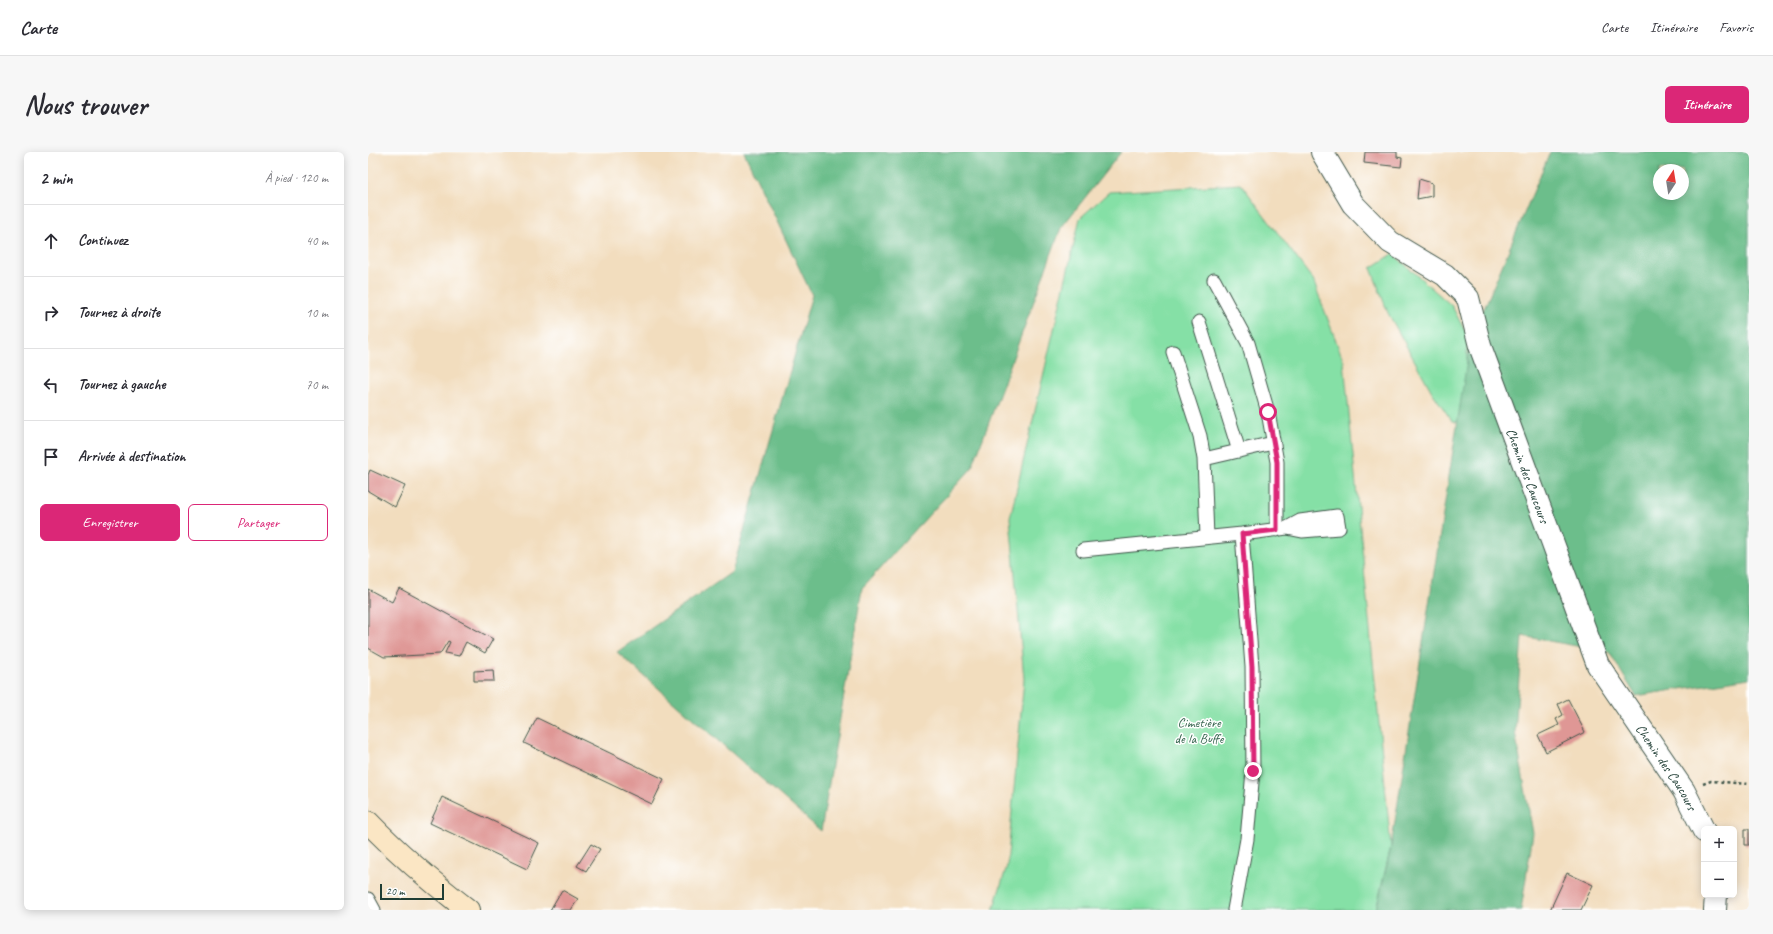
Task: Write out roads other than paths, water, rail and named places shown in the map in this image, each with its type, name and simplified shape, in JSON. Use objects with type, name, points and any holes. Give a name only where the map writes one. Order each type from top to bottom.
[{"type":"main road","points":[[368,822],[391,845],[450,897],[468,910]]},
{"type":"street","name":"Chemin des Caucours","points":[[1322,152],[1353,204],[1390,242],[1445,274],[1468,298],[1480,346],[1598,665],[1684,791],[1702,826]]},
{"type":"street","points":[[1715,910],[1716,898]]},
{"type":"lane","points":[[1083,550],[1282,529],[1277,462],[1268,412],[1248,343],[1214,280]]},
{"type":"lane","points":[[1199,322],[1239,451]]},
{"type":"lane","points":[[1173,352],[1200,436],[1204,459],[1207,537]]},
{"type":"lane","points":[[1204,459],[1274,443]]},
{"type":"lane","points":[[1234,910],[1247,839],[1253,771],[1252,667],[1242,534]]},
{"type":"lane","points":[[368,899],[374,910]]},
{"type":"park label","name":"Cimetière de la Buffe","points":[[1199,730]]}]
